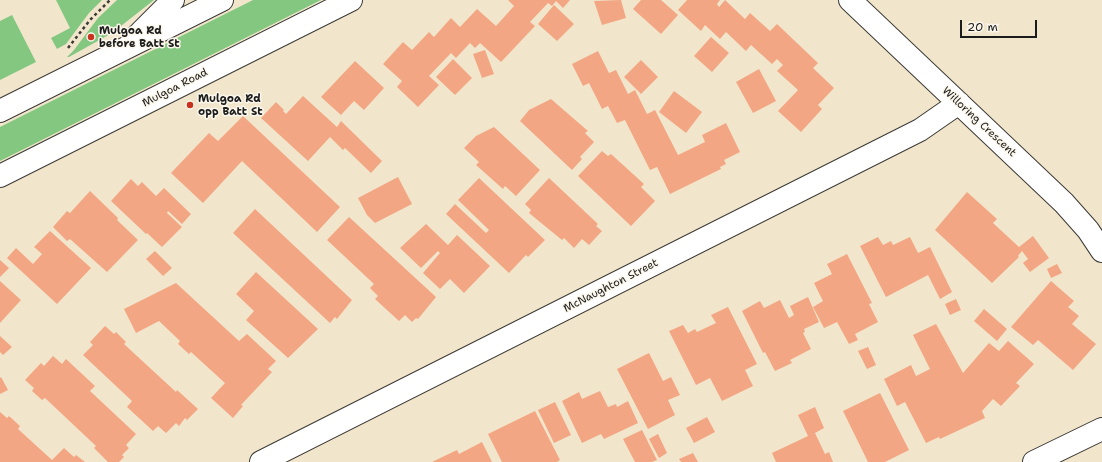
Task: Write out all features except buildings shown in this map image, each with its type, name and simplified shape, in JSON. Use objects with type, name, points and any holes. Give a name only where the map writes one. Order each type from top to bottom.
[{"type":"street","points":[[123,50],[173,0]]},
{"type":"street","points":[[0,111],[222,0]]},
{"type":"street","name":"Mulgoa Road","points":[[0,176],[351,0]]},
{"type":"street","name":"Willoring Crescent","points":[[850,0],[1064,203],[1088,230],[1102,250]]},
{"type":"street","name":"McNaughton Street","points":[[261,462],[920,130],[958,103]]},
{"type":"street","points":[[1034,462],[1102,429]]},
{"type":"path","points":[[67,49],[90,20],[110,0]]},
{"type":"green space","points":[[56,0],[102,0],[89,13],[66,44],[57,49],[51,38],[70,28]]},
{"type":"green space","points":[[117,0],[154,0],[112,33],[67,57],[98,18]]},
{"type":"green space","points":[[253,0],[321,0],[0,161],[0,127]]},
{"type":"green space","points":[[12,15],[36,62],[0,80],[0,21]]},
{"type":"place","name":"Mulgoa Rd before Batt St","points":[[91,37]]},
{"type":"place","name":"Mulgoa Rd opp Batt St","points":[[190,105]]}]
